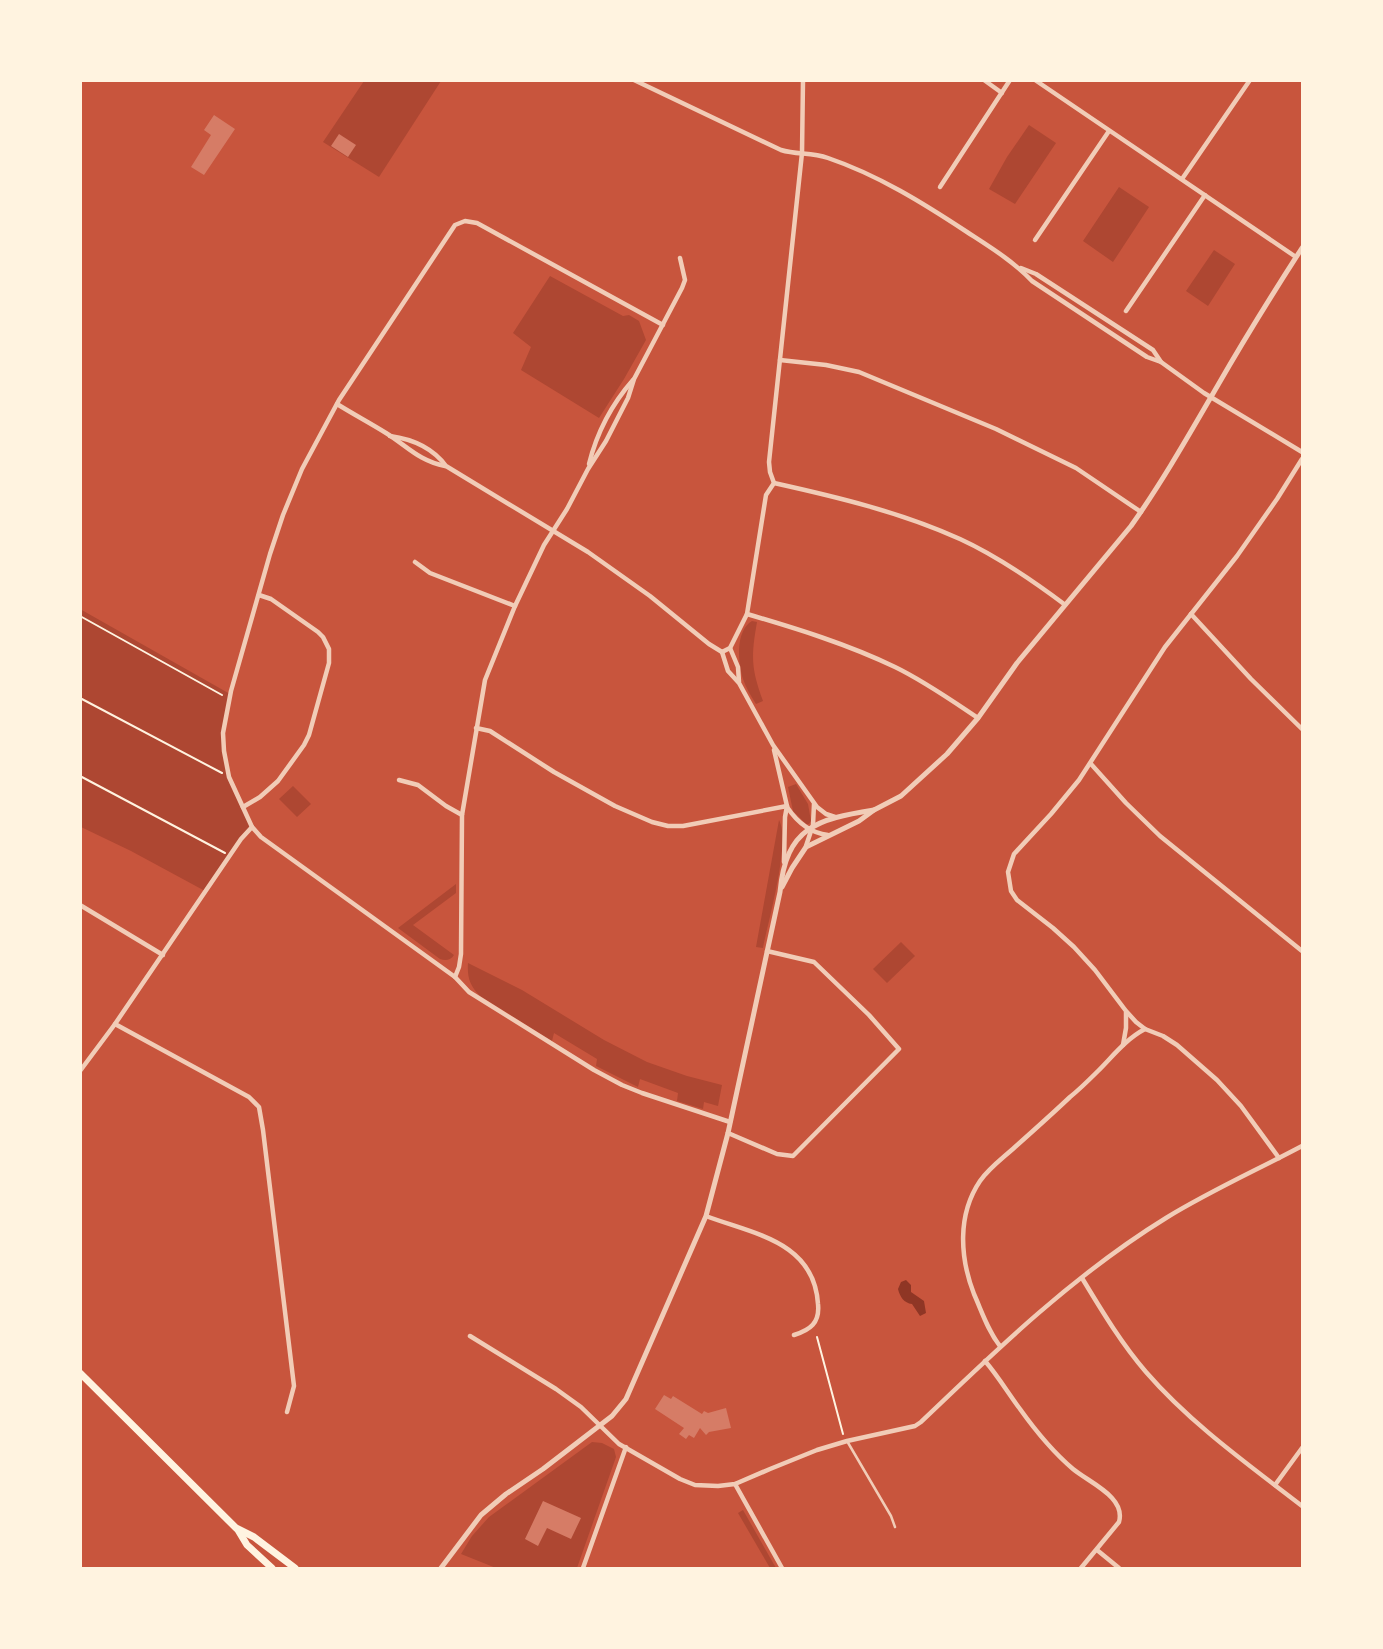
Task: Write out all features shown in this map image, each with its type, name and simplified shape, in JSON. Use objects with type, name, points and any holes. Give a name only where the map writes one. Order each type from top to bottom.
[{"type":"main road","points":[[80,1373],[236,1528],[247,1545],[272,1569]]},
{"type":"main road","points":[[236,1528],[254,1537],[295,1569]]},
{"type":"street","points":[[634,80],[781,150],[811,153],[832,159],[899,189],[957,225],[1018,267],[1032,281],[1147,357],[1161,362],[1211,397],[1303,453]]},
{"type":"street","points":[[774,483],[769,461],[802,153],[803,80]]},
{"type":"street","points":[[984,80],[1002,93]]},
{"type":"street","points":[[940,187],[1010,80]]},
{"type":"street","points":[[1035,80],[1296,257]]},
{"type":"street","points":[[1182,179],[1250,80]]},
{"type":"street","points":[[1035,240],[1109,131]]},
{"type":"street","points":[[1126,310],[1205,195]]},
{"type":"street","points":[[663,325],[477,223],[460,222],[452,229],[337,404],[293,488],[270,554],[229,699],[223,733],[224,751],[229,777],[253,827],[261,837],[455,977],[468,992],[603,1075],[642,1093],[730,1122]]},
{"type":"street","points":[[806,847],[859,821],[901,796],[957,744],[1017,663],[1141,512],[1303,248]]},
{"type":"street","points":[[455,977],[461,954],[462,815],[485,680],[544,545],[568,509],[606,441],[628,398],[634,379],[682,288],[685,280],[680,258]]},
{"type":"street","points":[[1018,267],[1037,274],[1153,350],[1161,362]]},
{"type":"street","points":[[780,360],[859,372],[996,429],[1076,468],[1141,512]]},
{"type":"street","points":[[589,469],[594,443],[601,426],[618,396],[634,379]]},
{"type":"street","points":[[337,404],[390,436],[415,455],[446,466],[553,530],[633,583],[722,652],[728,671],[739,683],[773,746],[814,803],[824,813],[835,817]]},
{"type":"street","points":[[390,436],[421,444],[446,466]]},
{"type":"street","points":[[1279,1158],[1241,1106],[1217,1080],[1177,1045],[1145,1029],[1126,1011],[1074,947],[1017,900],[1008,882],[1008,872],[1014,855],[1059,805],[1091,763],[1160,653],[1246,543],[1303,459]]},
{"type":"street","points":[[774,483],[873,507],[960,539],[1002,561],[1064,604]]},
{"type":"street","points":[[722,652],[730,648],[747,614],[766,495],[774,483]]},
{"type":"street","points":[[415,562],[438,577],[515,607]]},
{"type":"street","points":[[243,807],[270,790],[304,745],[330,656],[327,642],[318,632],[271,599],[259,594]]},
{"type":"street","points":[[747,614],[797,628],[882,661],[978,718]]},
{"type":"street","points":[[1191,614],[1251,679],[1303,729]]},
{"type":"street","points":[[730,648],[738,667],[739,683]]},
{"type":"street","points":[[476,728],[490,731],[572,783],[652,822],[683,826],[787,806]]},
{"type":"street","points":[[441,1569],[481,1515],[619,1409],[626,1399],[706,1216],[728,1133],[780,892],[787,806],[773,746]]},
{"type":"street","points":[[1091,763],[1126,803],[1160,835],[1303,951]]},
{"type":"street","points":[[399,780],[418,785],[462,815]]},
{"type":"street","points":[[780,892],[806,847],[814,803]]},
{"type":"street","points":[[787,806],[798,821],[828,835]]},
{"type":"street","points":[[784,863],[794,846],[811,828],[835,817],[874,810]]},
{"type":"street","points":[[80,1071],[163,955],[240,839],[253,827]]},
{"type":"street","points":[[80,905],[163,955]]},
{"type":"street","points":[[728,1133],[777,1154],[793,1156],[899,1049],[869,1015],[814,962],[767,951]]},
{"type":"street","points":[[1123,1045],[1126,1011]]},
{"type":"street","points":[[115,1024],[249,1097],[258,1107],[294,1386],[288,1412]]},
{"type":"street","points":[[1000,1346],[984,1318],[964,1262],[963,1233],[970,1203],[979,1182],[1123,1045],[1145,1029]]},
{"type":"street","points":[[470,1336],[556,1389],[581,1407],[610,1436],[680,1479],[695,1485],[735,1484],[794,1459],[847,1441],[921,1423],[1000,1346],[1113,1254],[1192,1203],[1303,1146]]},
{"type":"street","points":[[706,1216],[783,1245],[805,1266],[817,1293],[818,1316],[813,1326],[794,1335]]},
{"type":"street","points":[[1082,1278],[1102,1312],[1147,1373],[1206,1430],[1303,1506]]},
{"type":"street","points":[[985,1361],[1055,1452],[1113,1499],[1120,1509],[1119,1522],[1081,1569]]},
{"type":"street","points":[[583,1569],[626,1447]]},
{"type":"street","points":[[1275,1485],[1303,1448]]},
{"type":"street","points":[[735,1484],[782,1569]]},
{"type":"street","points":[[1097,1549],[1119,1569]]},
{"type":"lane","points":[[847,1441],[895,1527]]},
{"type":"path","points":[[80,616],[229,699]]},
{"type":"path","points":[[80,698],[229,777]]},
{"type":"path","points":[[80,776],[229,855]]},
{"type":"path","points":[[817,1337],[843,1435]]},
{"type":"shaded area","points":[[364,81],[441,81],[379,177],[323,142]]},
{"type":"shaded area","points":[[1029,125],[1056,143],[1015,204],[989,189]]},
{"type":"shaded area","points":[[1119,187],[1149,207],[1113,262],[1083,241]]},
{"type":"shaded area","points":[[1214,250],[1235,264],[1208,306],[1186,291]]},
{"type":"shaded area","points":[[550,276],[623,316],[629,315],[639,321],[646,340],[599,418],[521,370],[531,347],[513,333]]},
{"type":"shaded area","points":[[80,609],[230,694],[223,734],[226,767],[252,827],[205,891],[81,827]]},
{"type":"shaded area","points":[[752,621],[757,622],[753,662],[763,701],[756,704],[743,679],[739,656],[740,639]]},
{"type":"shaded area","points":[[796,784],[808,804],[811,821],[809,824],[793,811],[788,787]]},
{"type":"shaded area","points":[[293,786],[311,804],[297,817],[279,799]]},
{"type":"shaded area","points":[[779,820],[782,830],[781,863],[763,948],[756,947]]},
{"type":"shaded area","points":[[456,884],[456,893],[413,925],[454,955],[450,959],[442,960],[398,928]]},
{"type":"shaded area","points":[[901,942],[915,956],[887,983],[873,969]]},
{"type":"shaded area","points":[[468,963],[522,990],[604,1040],[647,1062],[722,1085],[718,1106],[704,1102],[703,1109],[677,1101],[678,1093],[640,1079],[638,1087],[596,1066],[597,1059],[554,1033],[552,1041],[480,996],[470,981]]},
{"type":"shaded area","points":[[906,1280],[911,1285],[911,1292],[924,1301],[926,1313],[920,1316],[899,1292],[901,1282]]},
{"type":"shaded area","points":[[592,1442],[614,1449],[616,1457],[577,1568],[496,1568],[461,1554],[489,1517]]},
{"type":"shaded area","points":[[743,1510],[776,1568],[770,1568],[738,1513]]},
{"type":"building","points":[[214,115],[235,129],[204,175],[191,167],[211,135],[204,130]]},
{"type":"building","points":[[339,134],[356,145],[348,157],[331,146]]},
{"type":"building","points":[[664,1395],[671,1399],[673,1396],[702,1414],[704,1411],[708,1413],[726,1408],[731,1428],[706,1435],[700,1428],[694,1438],[689,1435],[686,1439],[679,1434],[684,1428],[655,1409]]},
{"type":"building","points":[[543,1501],[581,1518],[571,1539],[547,1528],[538,1546],[525,1539]]}]
